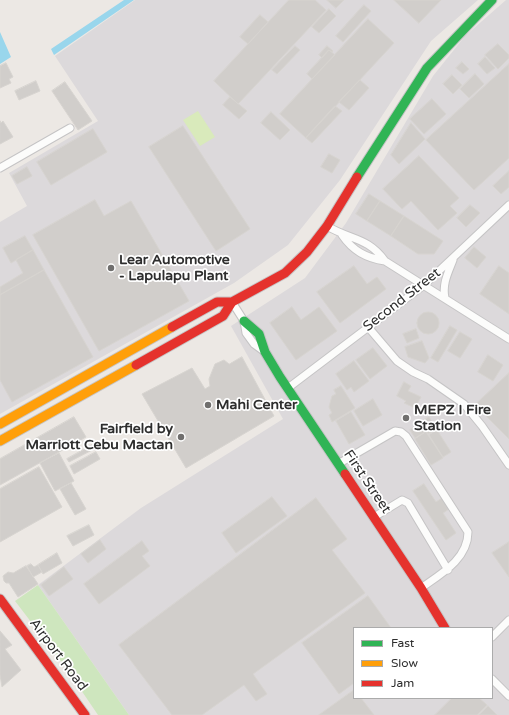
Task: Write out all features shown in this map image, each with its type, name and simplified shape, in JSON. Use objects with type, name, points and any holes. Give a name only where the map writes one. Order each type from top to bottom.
[{"type":"main road","points":[[0,441],[223,316],[232,302],[285,273],[307,252],[327,226],[427,68],[492,0]]},
{"type":"main road","points":[[0,424],[217,302],[232,302]]},
{"type":"main road","name":"First Street","points":[[244,321],[254,327],[259,334],[266,352],[288,388],[421,588],[444,627]]},
{"type":"main road","name":"Airport Road","points":[[0,599],[4,602],[4,611],[85,715]]},
{"type":"street","points":[[0,168],[70,128]]},
{"type":"street","name":"Second Street","points":[[288,388],[424,285],[509,205]]},
{"type":"street","points":[[327,226],[342,235],[357,238],[376,250],[385,261],[509,339]]},
{"type":"street","points":[[342,235],[351,247],[370,259],[385,261]]},
{"type":"street","points":[[445,298],[445,278],[454,257]]},
{"type":"street","name":"First Street","points":[[232,302],[244,321]]},
{"type":"street","points":[[368,327],[397,361],[413,372],[428,379],[464,404],[482,426],[509,465]]},
{"type":"street","points":[[338,464],[394,431],[401,432],[406,436],[468,532],[468,539],[465,546],[448,570],[421,588]]},
{"type":"street","points":[[374,517],[402,500],[408,503],[448,570]]},
{"type":"street","points":[[493,636],[509,620]]},
{"type":"street","points":[[493,681],[509,696]]},
{"type":"shaded area","points":[[135,0],[478,0],[431,41],[340,180],[288,245],[234,283],[0,414],[0,222],[27,206],[9,173],[98,121],[55,56]]},
{"type":"shaded area","points":[[506,0],[509,0],[509,715],[129,715],[38,585],[141,508],[283,419],[231,326],[305,278],[346,223],[433,76],[465,36]]},
{"type":"green space","points":[[198,111],[215,137],[200,146],[183,120]]},
{"type":"green space","points":[[38,585],[129,715],[98,715],[64,665],[15,601]]},
{"type":"water","points":[[124,0],[134,0],[54,55],[51,49]]},
{"type":"water","points":[[0,32],[11,57],[0,64]]},
{"type":"building","points":[[289,0],[315,0],[326,10],[238,104],[214,81]]},
{"type":"building","points":[[327,0],[344,0],[336,8]]},
{"type":"building","points":[[394,0],[441,0],[419,23]]},
{"type":"building","points":[[364,5],[371,11],[343,42],[336,36]]},
{"type":"building","points":[[329,9],[336,16],[319,33],[312,27]]},
{"type":"building","points":[[260,15],[268,22],[248,44],[240,37]]},
{"type":"building","points":[[368,19],[394,43],[306,138],[280,114]]},
{"type":"building","points":[[498,44],[509,55],[509,58],[498,69],[485,55]]},
{"type":"building","points":[[295,46],[300,50],[277,74],[272,70]]},
{"type":"building","points":[[327,46],[333,51],[332,52],[329,50],[322,58],[319,55]]},
{"type":"building","points":[[329,50],[335,55],[312,79],[307,74]]},
{"type":"building","points":[[485,57],[495,68],[487,74],[478,64]]},
{"type":"building","points":[[462,62],[469,69],[463,74],[456,68]]},
{"type":"building","points":[[6,63],[13,77],[9,79],[11,83],[0,88],[0,66]]},
{"type":"building","points":[[509,64],[509,158],[474,190],[426,140]]},
{"type":"building","points":[[475,74],[484,84],[469,98],[460,89]]},
{"type":"building","points":[[452,75],[462,85],[453,94],[443,84]]},
{"type":"building","points":[[360,80],[369,88],[349,110],[339,102]]},
{"type":"building","points":[[36,81],[40,91],[19,100],[15,91]]},
{"type":"building","points":[[65,82],[92,121],[78,130],[52,91]]},
{"type":"building","points":[[230,97],[247,111],[239,119],[223,105]]},
{"type":"building","points":[[432,99],[446,114],[424,134],[410,119]]},
{"type":"building","points":[[335,106],[342,111],[312,143],[306,138]]},
{"type":"building","points":[[271,112],[290,130],[280,140],[261,123]]},
{"type":"building","points":[[0,121],[1,123],[3,121],[13,137],[0,144]]},
{"type":"building","points":[[411,123],[425,139],[399,164],[391,155]]},
{"type":"building","points":[[183,126],[250,229],[216,251],[149,147]]},
{"type":"building","points":[[93,129],[107,152],[51,185],[37,162]]},
{"type":"building","points":[[329,154],[340,160],[332,173],[321,167]]},
{"type":"building","points":[[419,156],[459,198],[450,206],[457,213],[438,230],[411,201],[402,209],[383,189]]},
{"type":"building","points":[[27,167],[32,176],[17,184],[12,176]]},
{"type":"building","points":[[509,171],[509,187],[501,194],[493,186]]},
{"type":"building","points":[[369,194],[380,201],[367,221],[356,214]]},
{"type":"building","name":"Lear Automotive - Lapulapu Plant","points":[[95,200],[104,216],[131,201],[189,301],[99,351],[33,235]]},
{"type":"building","points":[[380,201],[404,216],[391,236],[367,221]]},
{"type":"building","points":[[470,205],[480,213],[466,227],[457,218]]},
{"type":"building","points":[[404,216],[443,241],[434,254],[418,254],[391,236]]},
{"type":"building","points":[[25,236],[33,250],[11,263],[3,248]]},
{"type":"building","points":[[474,247],[486,257],[477,268],[465,258]]},
{"type":"building","points":[[33,250],[44,270],[0,295],[0,287],[23,273],[16,260]]},
{"type":"building","points":[[354,266],[367,284],[377,277],[386,289],[340,323],[317,292]]},
{"type":"building","points":[[499,266],[509,273],[509,314],[480,294]]},
{"type":"building","points":[[44,270],[93,357],[12,402],[0,380],[0,295]]},
{"type":"building","points":[[292,307],[301,320],[319,307],[337,331],[296,360],[270,323]]},
{"type":"building","points":[[428,312],[436,315],[439,323],[436,331],[428,334],[420,331],[417,323],[420,315]]},
{"type":"building","points":[[450,326],[457,330],[438,362],[431,358]]},
{"type":"building","points":[[416,329],[419,338],[407,343],[403,334]]},
{"type":"building","points":[[460,332],[472,339],[460,358],[448,351]]},
{"type":"building","points":[[422,341],[429,358],[425,363],[408,357],[405,347]]},
{"type":"building","points":[[373,348],[387,366],[370,379],[356,360]]},
{"type":"building","points":[[488,355],[503,365],[493,381],[478,372]]},
{"type":"building","name":"Mahi Center","points":[[242,357],[274,416],[186,468],[142,394],[192,368],[205,389],[210,386],[209,379],[215,364],[224,360],[229,364]]},
{"type":"building","points":[[354,361],[369,381],[354,392],[351,387],[347,390],[336,374]]},
{"type":"building","points":[[509,373],[509,439],[475,405]]},
{"type":"building","points":[[404,382],[411,386],[408,391],[421,397],[415,408],[404,403],[406,401],[397,396]]},
{"type":"building","points":[[341,386],[355,408],[332,422],[329,415],[332,413],[329,407],[332,396],[336,394],[334,390]]},
{"type":"building","points":[[373,399],[382,415],[363,426],[354,411]]},
{"type":"building","points":[[351,412],[365,435],[349,444],[336,421]]},
{"type":"building","points":[[74,417],[86,437],[0,485],[0,459]]},
{"type":"building","points":[[429,417],[436,429],[428,434],[421,422]]},
{"type":"building","points":[[420,423],[425,432],[415,438],[410,430]]},
{"type":"building","points":[[437,430],[451,452],[443,457],[429,435]]},
{"type":"building","points":[[426,432],[443,458],[431,465],[415,439]]},
{"type":"building","points":[[92,445],[94,449],[69,462],[67,459]]},
{"type":"building","points":[[96,452],[100,459],[74,474],[70,466]]},
{"type":"building","points":[[59,453],[74,481],[55,491],[40,463]]},
{"type":"building","points":[[39,467],[62,507],[0,542],[0,489]]},
{"type":"building","points":[[71,483],[86,509],[75,515],[60,489]]},
{"type":"building","points":[[424,484],[436,502],[442,498],[449,509],[443,513],[456,533],[446,540],[413,491]]},
{"type":"building","points":[[272,497],[287,516],[236,553],[222,533]]},
{"type":"building","points":[[316,498],[347,539],[332,550],[365,593],[253,674],[267,694],[256,701],[244,685],[202,715],[172,715],[119,645]]},
{"type":"building","points":[[89,525],[94,535],[73,546],[67,536]]},
{"type":"building","points":[[100,540],[106,549],[88,563],[81,554]]},
{"type":"building","points":[[142,541],[149,551],[142,556],[150,566],[99,604],[84,584]]},
{"type":"building","points":[[509,542],[509,577],[492,553]]},
{"type":"building","points":[[57,553],[62,563],[43,574],[38,565]]},
{"type":"building","points":[[31,564],[34,567],[38,565],[42,572],[33,577],[27,566]]},
{"type":"building","points":[[26,566],[38,584],[18,597],[9,583],[4,581],[3,576],[8,572],[13,573]]},
{"type":"building","points":[[64,567],[73,579],[49,596],[41,585]]},
{"type":"building","points":[[368,596],[390,627],[353,627],[353,684],[339,694],[302,643]]},
{"type":"building","points":[[0,631],[12,645],[5,649],[21,670],[2,687],[0,675]]},
{"type":"building","points":[[353,691],[353,699],[362,699],[374,715],[319,715]]},
{"type":"building","points":[[451,699],[480,699],[487,705],[477,715],[435,715]]},
{"type":"building","points":[[488,706],[497,715],[479,715]]},
{"type":"traffic: fast","points":[[357,177],[427,68],[492,0]]},
{"type":"traffic: fast","points":[[244,321],[259,334],[265,352],[280,377],[345,474]]},
{"type":"traffic: slow","points":[[0,424],[172,327]]},
{"type":"traffic: slow","points":[[0,441],[136,365]]},
{"type":"traffic: jam","points":[[172,327],[217,302],[232,302],[285,273],[307,252],[327,226],[357,177]]},
{"type":"traffic: jam","points":[[136,365],[223,316],[232,302]]},
{"type":"traffic: jam","points":[[345,474],[421,588],[444,627]]},
{"type":"traffic: jam","points":[[0,599],[85,715]]},
{"type":"place","name":"Lear Automotive - Lapulapu Plant","points":[[111,268]]},
{"type":"place","name":"Mahi Center","points":[[208,405]]},
{"type":"place","name":"MEPZ I Fire Station","points":[[406,418]]},
{"type":"place","name":"Fairfield by Marriott Cebu Mactan","points":[[181,437]]}]
